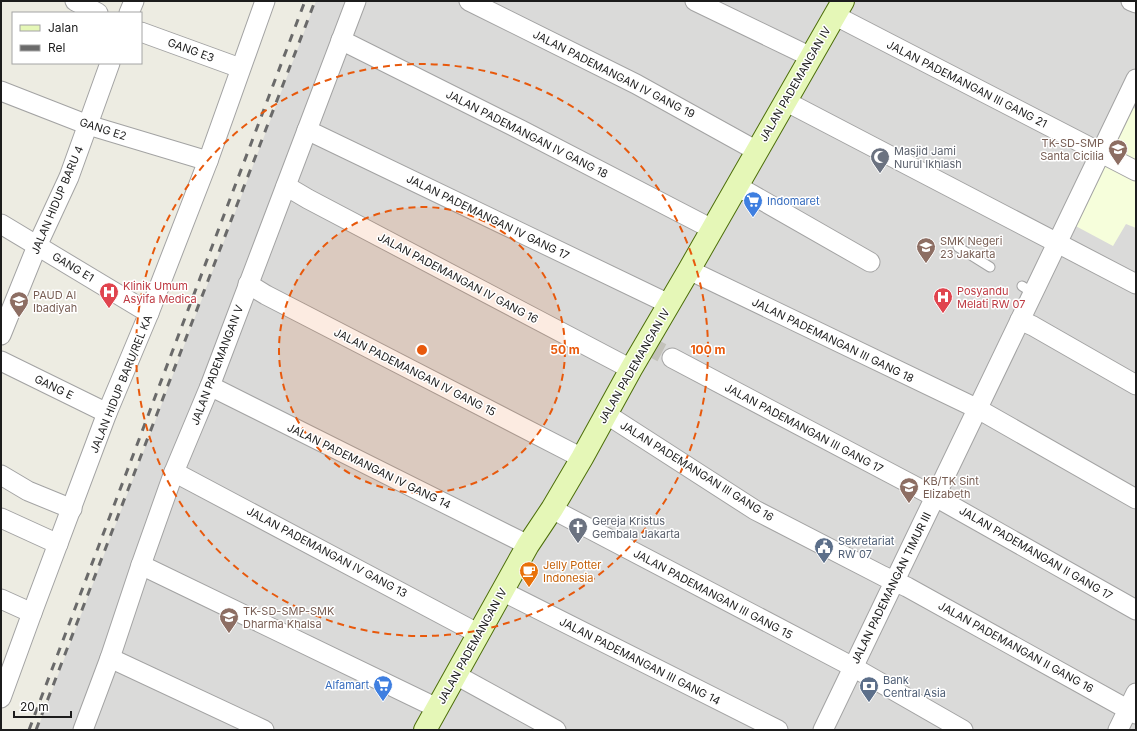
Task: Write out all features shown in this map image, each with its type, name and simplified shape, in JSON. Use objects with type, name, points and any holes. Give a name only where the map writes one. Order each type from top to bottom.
[{"type":"street","points":[[75,1],[96,12]]},
{"type":"street","points":[[129,12],[134,1]]},
{"type":"street","name":"JALAN HIDUP BARU/REL KA","points":[[2,693],[108,412],[150,313],[208,161],[265,1]]},
{"type":"street","name":"JALAN PADEMANGAN V","points":[[83,730],[110,658],[174,472],[210,386],[356,1]]},
{"type":"street","name":"JALAN PADEMANGAN IV GANG 19","points":[[469,1],[636,84],[757,151]]},
{"type":"street","points":[[694,1],[811,57]]},
{"type":"street","points":[[1131,1],[1136,3]]},
{"type":"street","name":"JALAN PADEMANGAN IV","points":[[425,730],[528,545],[552,509],[582,458],[630,369],[689,270],[839,8]]},
{"type":"street","name":"JALAN PADEMANGAN III GANG 21","points":[[839,8],[1100,153],[1136,171]]},
{"type":"street","name":"GANG E3","points":[[142,32],[240,68]]},
{"type":"street","name":"JALAN PADEMANGAN IV GANG 18","points":[[342,40],[712,229]]},
{"type":"street","name":"JALAN HIDUP BARU 4","points":[[1,335],[37,246],[68,177],[110,64]]},
{"type":"street","name":"JALAN PADEMANGAN TIMUR III","points":[[823,730],[1020,320],[1027,290],[1058,242],[1136,79]]},
{"type":"street","name":"GANG E2","points":[[1,91],[88,125],[208,161]]},
{"type":"street","points":[[785,101],[1136,284]]},
{"type":"street","name":"JALAN PADEMANGAN IV GANG 17","points":[[307,130],[669,304]]},
{"type":"street","name":"JALAN PADEMANGAN IV GANG 16","points":[[286,186],[630,369]]},
{"type":"street","points":[[737,186],[870,262]]},
{"type":"street","name":"GANG E1","points":[[1,224],[150,313]]},
{"type":"street","name":"JALAN PADEMANGAN III GANG 18","points":[[689,270],[978,409],[1136,499]]},
{"type":"street","name":"JALAN PADEMANGAN IV GANG 15","points":[[248,284],[266,296],[582,458]]},
{"type":"street","points":[[1020,320],[1136,385]]},
{"type":"street","name":"JALAN PADEMANGAN III GANG 17","points":[[672,358],[935,497]]},
{"type":"street","name":"GANG E","points":[[1,361],[108,412]]},
{"type":"street","name":"JALAN PADEMANGAN IV GANG 14","points":[[210,386],[528,545]]},
{"type":"street","name":"JALAN PADEMANGAN III GANG 16","points":[[606,414],[755,510],[895,581]]},
{"type":"street","name":"JALAN PADEMANGAN IV GANG 13","points":[[174,472],[479,634]]},
{"type":"street","points":[[1,475],[28,491],[72,509]]},
{"type":"street","name":"JALAN PADEMANGAN II GANG 17","points":[[935,497],[1136,610]]},
{"type":"street","name":"JALAN PADEMANGAN III GANG 15","points":[[552,509],[853,667],[963,730]]},
{"type":"street","points":[[1,518],[58,544]]},
{"type":"street","points":[[141,565],[437,708]]},
{"type":"street","name":"JALAN PADEMANGAN II GANG 16","points":[[895,581],[1133,706]]},
{"type":"street","name":"JALAN PADEMANGAN III GANG 14","points":[[502,591],[778,730]]},
{"type":"street","points":[[1,599],[32,613]]},
{"type":"street","points":[[110,658],[264,730]]},
{"type":"street","points":[[456,675],[556,730]]},
{"type":"street","points":[[1118,730],[1133,706]]},
{"type":"lane","points":[[958,247],[990,267]]},
{"type":"shaded area","points":[[316,1],[1136,1],[1136,730],[37,730]]},
{"type":"shaded area","name":"TK-SD-SMP Santa Cicilia","points":[[1131,107],[1136,109],[1136,228],[1126,224],[1113,246],[1070,223]]},
{"type":"tunnel","points":[[645,344],[672,358]]},
{"type":"railway","points":[[29,730],[305,1]]},
{"type":"railway","points":[[36,730],[315,1]]},
{"type":"place","name":"TK-SD-SMP Santa Cicilia","points":[[1118,166]]},
{"type":"place","name":"Masjid Jami Nurul Ikhlash","points":[[880,174]]},
{"type":"place","name":"Indomaret","points":[[753,218]]},
{"type":"place","name":"SMK Negeri 23 Jakarta","points":[[926,264]]},
{"type":"place","name":"Klinik Umum Asyifa Medica","points":[[109,309]]},
{"type":"place","name":"Posyandu Melati RW 07","points":[[943,314]]},
{"type":"place","name":"PAUD Al Ibadiyah","points":[[19,318]]},
{"type":"place","name":"KB/TK Sint Elizabeth","points":[[909,504]]},
{"type":"place","name":"Gereja Kristus Gembala Jakarta","points":[[578,544]]},
{"type":"place","name":"Sekretariat RW 07","points":[[824,564]]},
{"type":"place","name":"Jelly Potter Indonesia","points":[[529,588]]},
{"type":"place","name":"TK-SD-SMP-SMK Dharma Khalsa","points":[[229,634]]},
{"type":"place","name":"Alfamart","points":[[383,702]]},
{"type":"place","name":"Bank Central Asia","points":[[869,703]]}]
